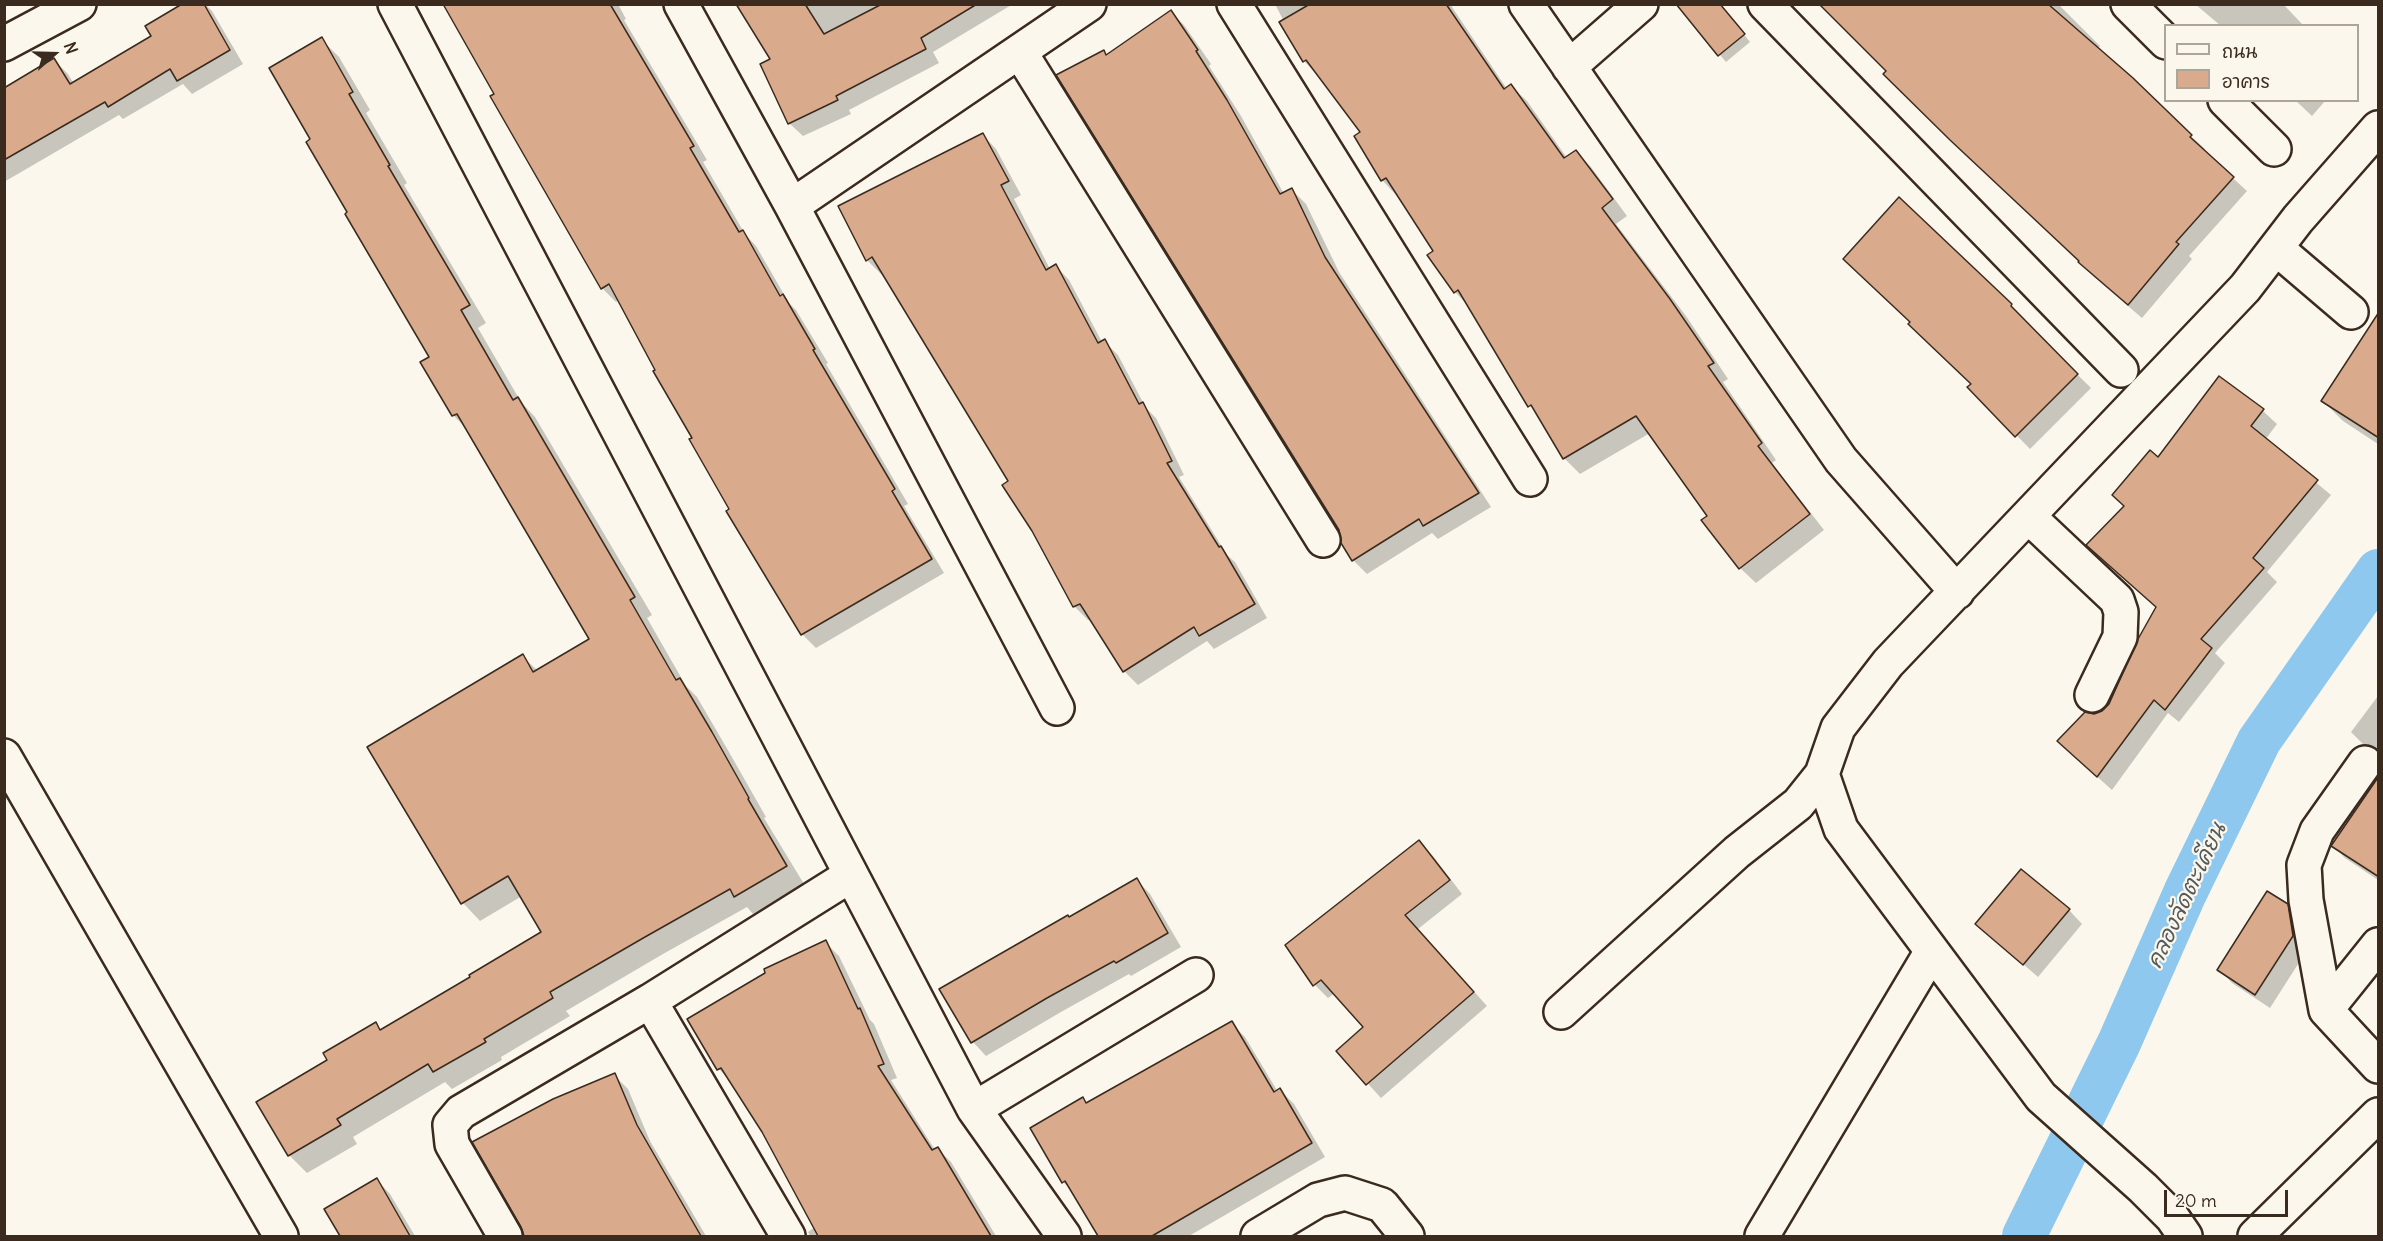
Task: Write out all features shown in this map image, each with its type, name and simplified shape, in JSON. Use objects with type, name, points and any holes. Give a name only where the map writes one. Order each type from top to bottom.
[{"type":"street","points":[[4,44],[79,4]]},
{"type":"street","points":[[395,4],[974,1109],[1064,1236]]},
{"type":"street","points":[[681,4],[792,206],[1057,708]]},
{"type":"street","points":[[792,206],[1089,4]]},
{"type":"street","points":[[1234,4],[1530,479]]},
{"type":"street","points":[[1526,4],[1841,460],[1957,592]]},
{"type":"street","points":[[1569,67],[1641,4]]},
{"type":"street","points":[[1765,4],[2121,370]]},
{"type":"street","points":[[2128,4],[2164,40]]},
{"type":"street","points":[[1020,52],[1323,540]]},
{"type":"street","points":[[2227,102],[2274,149]]},
{"type":"street","points":[[1561,1012],[1737,852],[1798,804],[1822,774],[1838,728],[1888,663],[2245,288],[2298,219],[2379,128]]},
{"type":"street","points":[[2276,248],[2351,312]]},
{"type":"street","points":[[2029,517],[2117,600],[2121,612],[2120,637],[2092,695]]},
{"type":"street","points":[[4,756],[281,1236]]},
{"type":"street","points":[[2365,763],[2317,831],[2304,865],[2306,900],[2326,1010],[2379,1066]]},
{"type":"street","points":[[1822,774],[1842,829],[2041,1097],[2143,1188],[2172,1217],[2185,1236]]},
{"type":"street","points":[[505,1236],[452,1144],[450,1125],[461,1112],[650,1000],[852,875]]},
{"type":"street","points":[[2326,1010],[2379,945]]},
{"type":"street","points":[[1762,1236],[1932,951]]},
{"type":"street","points":[[974,1109],[1196,975]]},
{"type":"street","points":[[650,1000],[788,1236]]},
{"type":"street","points":[[2255,1236],[2379,1115]]},
{"type":"street","points":[[1258,1236],[1318,1200],[1345,1193],[1382,1205],[1407,1236]]},
{"type":"building","points":[[182,4],[204,4],[230,50],[177,81],[170,69],[108,107],[105,102],[4,160],[4,88],[54,58],[70,84],[151,36],[145,26]]},
{"type":"building","points":[[443,4],[610,4],[694,146],[690,148],[739,232],[743,230],[780,296],[783,294],[815,349],[813,350],[895,489],[892,491],[932,559],[801,635],[726,511],[729,509],[689,439],[692,438],[653,371],[655,370],[609,284],[601,289],[490,96],[494,94]]},
{"type":"building","points":[[736,4],[805,4],[824,34],[882,4],[977,4],[921,38],[926,49],[836,96],[838,100],[788,124],[760,64],[770,59]]},
{"type":"building","points":[[1310,4],[1446,4],[1504,89],[1511,84],[1564,158],[1576,150],[1613,199],[1602,208],[1670,299],[1714,363],[1708,366],[1762,443],[1758,446],[1810,514],[1739,569],[1701,520],[1707,516],[1636,416],[1563,459],[1531,405],[1528,407],[1458,290],[1454,293],[1427,255],[1433,251],[1386,178],[1381,181],[1354,136],[1360,132],[1306,60],[1303,62],[1279,22]]},
{"type":"building","points":[[1676,4],[1720,4],[1745,34],[1718,56]]},
{"type":"building","points":[[1819,4],[2048,4],[2133,78],[2192,135],[2190,137],[2234,177],[2176,242],[2179,244],[2128,305],[2078,262],[1950,140],[1883,74],[1886,71]]},
{"type":"building","points":[[1171,10],[1198,50],[1196,51],[1227,100],[1280,194],[1292,188],[1325,257],[1479,493],[1423,526],[1419,519],[1352,561],[1341,543],[1339,530],[1056,75],[1104,50],[1106,55]]},
{"type":"building","points":[[322,37],[353,92],[349,94],[390,165],[388,166],[470,305],[461,310],[513,400],[518,397],[635,597],[630,600],[676,680],[680,678],[712,732],[787,866],[734,897],[730,889],[550,992],[553,998],[484,1039],[486,1042],[433,1072],[428,1064],[337,1119],[341,1125],[288,1156],[256,1102],[327,1060],[323,1053],[376,1022],[380,1030],[541,932],[508,876],[461,904],[367,747],[523,654],[533,672],[589,639],[457,414],[452,416],[420,362],[429,357],[345,214],[347,212],[306,142],[310,139],[269,68]]},
{"type":"building","points":[[983,133],[1009,181],[1001,185],[1046,270],[1056,264],[1098,343],[1105,339],[1139,404],[1143,402],[1172,461],[1167,463],[1219,547],[1221,546],[1255,604],[1199,636],[1194,627],[1123,672],[1080,604],[1073,607],[1032,531],[1002,485],[1008,481],[872,257],[866,261],[838,206]]},
{"type":"building","points":[[1899,197],[2012,304],[2011,306],[2078,374],[2015,437],[1967,387],[1971,384],[1843,259]]},
{"type":"building","points":[[2379,312],[2379,438],[2321,401]]},
{"type":"building","points":[[2219,376],[2264,409],[2251,426],[2318,480],[2253,558],[2264,568],[2201,639],[2212,648],[2165,710],[2154,700],[2097,777],[2057,741],[2085,712],[2094,714],[2102,711],[2109,704],[2138,639],[2156,607],[2086,545],[2124,506],[2112,495],[2150,450],[2158,457]]},
{"type":"building","points":[[2379,776],[2379,877],[2331,846]]},
{"type":"building","points":[[1419,840],[1450,880],[1405,915],[1474,992],[1366,1085],[1336,1051],[1363,1027],[1321,980],[1313,986],[1285,945]]},
{"type":"building","points":[[2021,869],[2070,909],[2023,965],[1975,924]]},
{"type":"building","points":[[1137,878],[1168,933],[1116,963],[1114,961],[1047,998],[971,1043],[939,989]]},
{"type":"building","points":[[2267,891],[2288,904],[2293,936],[2255,995],[2217,970]]},
{"type":"building","points":[[826,940],[858,1009],[860,1008],[884,1064],[878,1066],[932,1150],[938,1147],[991,1236],[818,1236],[762,1132],[721,1068],[717,1070],[687,1019],[765,973],[764,969]]},
{"type":"building","points":[[1232,1021],[1274,1092],[1280,1088],[1312,1143],[1152,1236],[1098,1236],[1065,1181],[1062,1183],[1030,1128],[1083,1097],[1086,1103]]},
{"type":"building","points":[[615,1073],[637,1125],[701,1236],[524,1236],[472,1142],[553,1099]]},
{"type":"building","points":[[377,1178],[410,1236],[340,1236],[324,1209]]},
{"type":"waterway","name":"คลองลัดตะเคียน","points":[[2024,1236],[2119,1043],[2185,893],[2259,741],[2378,571]]}]
